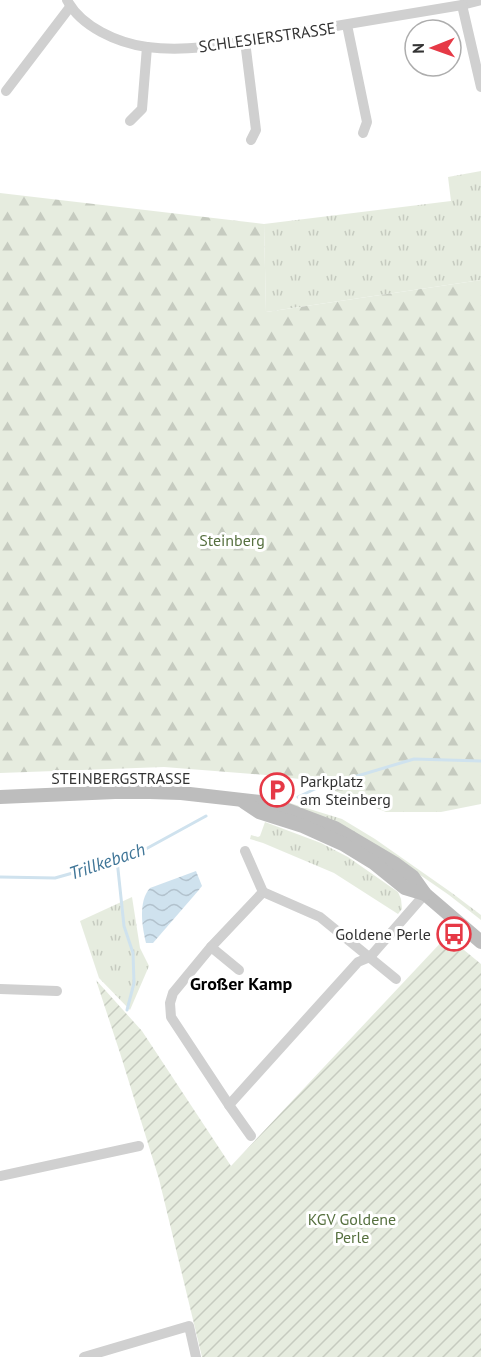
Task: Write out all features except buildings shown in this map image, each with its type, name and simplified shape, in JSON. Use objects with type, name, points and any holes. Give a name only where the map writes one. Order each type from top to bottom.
[{"type":"main road","name":"STEINBERGSTRASSE","points":[[0,797],[150,792],[181,793],[242,801],[259,812],[303,826],[343,844],[374,863],[405,888],[425,894]]},
{"type":"main road","points":[[425,894],[481,942]]},
{"type":"street","name":"SCHLESIERSTRASSE","points":[[69,3],[88,23],[108,36],[147,47],[194,48],[347,25],[481,0]]},
{"type":"street","points":[[6,91],[69,3]]},
{"type":"street","points":[[462,5],[481,87]]},
{"type":"street","points":[[347,25],[367,122],[363,133]]},
{"type":"street","points":[[245,41],[256,130],[251,140]]},
{"type":"street","points":[[130,122],[142,109],[147,47]]},
{"type":"street","points":[[245,851],[263,892],[320,917],[396,978]]},
{"type":"street","points":[[251,1137],[171,1017],[170,1003],[173,993],[211,947],[263,892]]},
{"type":"street","points":[[229,1104],[358,962],[370,957],[425,894]]},
{"type":"street","points":[[211,947],[239,970]]},
{"type":"street","points":[[0,990],[57,991]]},
{"type":"street","points":[[0,1176],[139,1146]]},
{"type":"street","points":[[84,1357],[189,1326],[196,1357]]},
{"type":"green space","points":[[481,171],[481,280],[266,312],[264,224],[451,201],[448,177]]},
{"type":"green space","name":"Steinberg","points":[[0,193],[264,224],[266,312],[481,280],[481,804],[441,812],[386,812],[308,780],[164,767],[0,773]]},
{"type":"green space","points":[[290,803],[342,819],[375,839],[481,915],[481,920],[384,850],[289,806]]},
{"type":"green space","points":[[265,822],[321,843],[348,857],[398,892],[402,909],[398,914],[334,873],[250,839],[251,835],[260,836]]},
{"type":"green space","points":[[132,897],[140,948],[149,966],[130,1010],[99,978],[80,921]]},
{"type":"green space","name":"KGV Goldene Perle","points":[[447,936],[481,964],[481,1357],[202,1357],[159,1179],[96,980],[142,1031],[231,1166]]},
{"type":"water","points":[[196,871],[202,886],[153,943],[146,943],[142,907],[146,893],[150,888]]},
{"type":"waterway","name":"Trillkebach","points":[[298,797],[317,788],[414,759],[481,761]]},
{"type":"waterway","name":"Trillkebach","points":[[0,877],[55,878],[133,856],[206,816]]},
{"type":"waterway","points":[[117,860],[124,926],[133,953],[134,983],[127,1010]]},
{"type":"place","name":"Parkplatz am Steinberg","points":[[277,790]]},
{"type":"place","name":"Goldene Perle","points":[[454,934]]},
{"type":"district","name":"Großer Kamp","points":[[241,983]]}]
